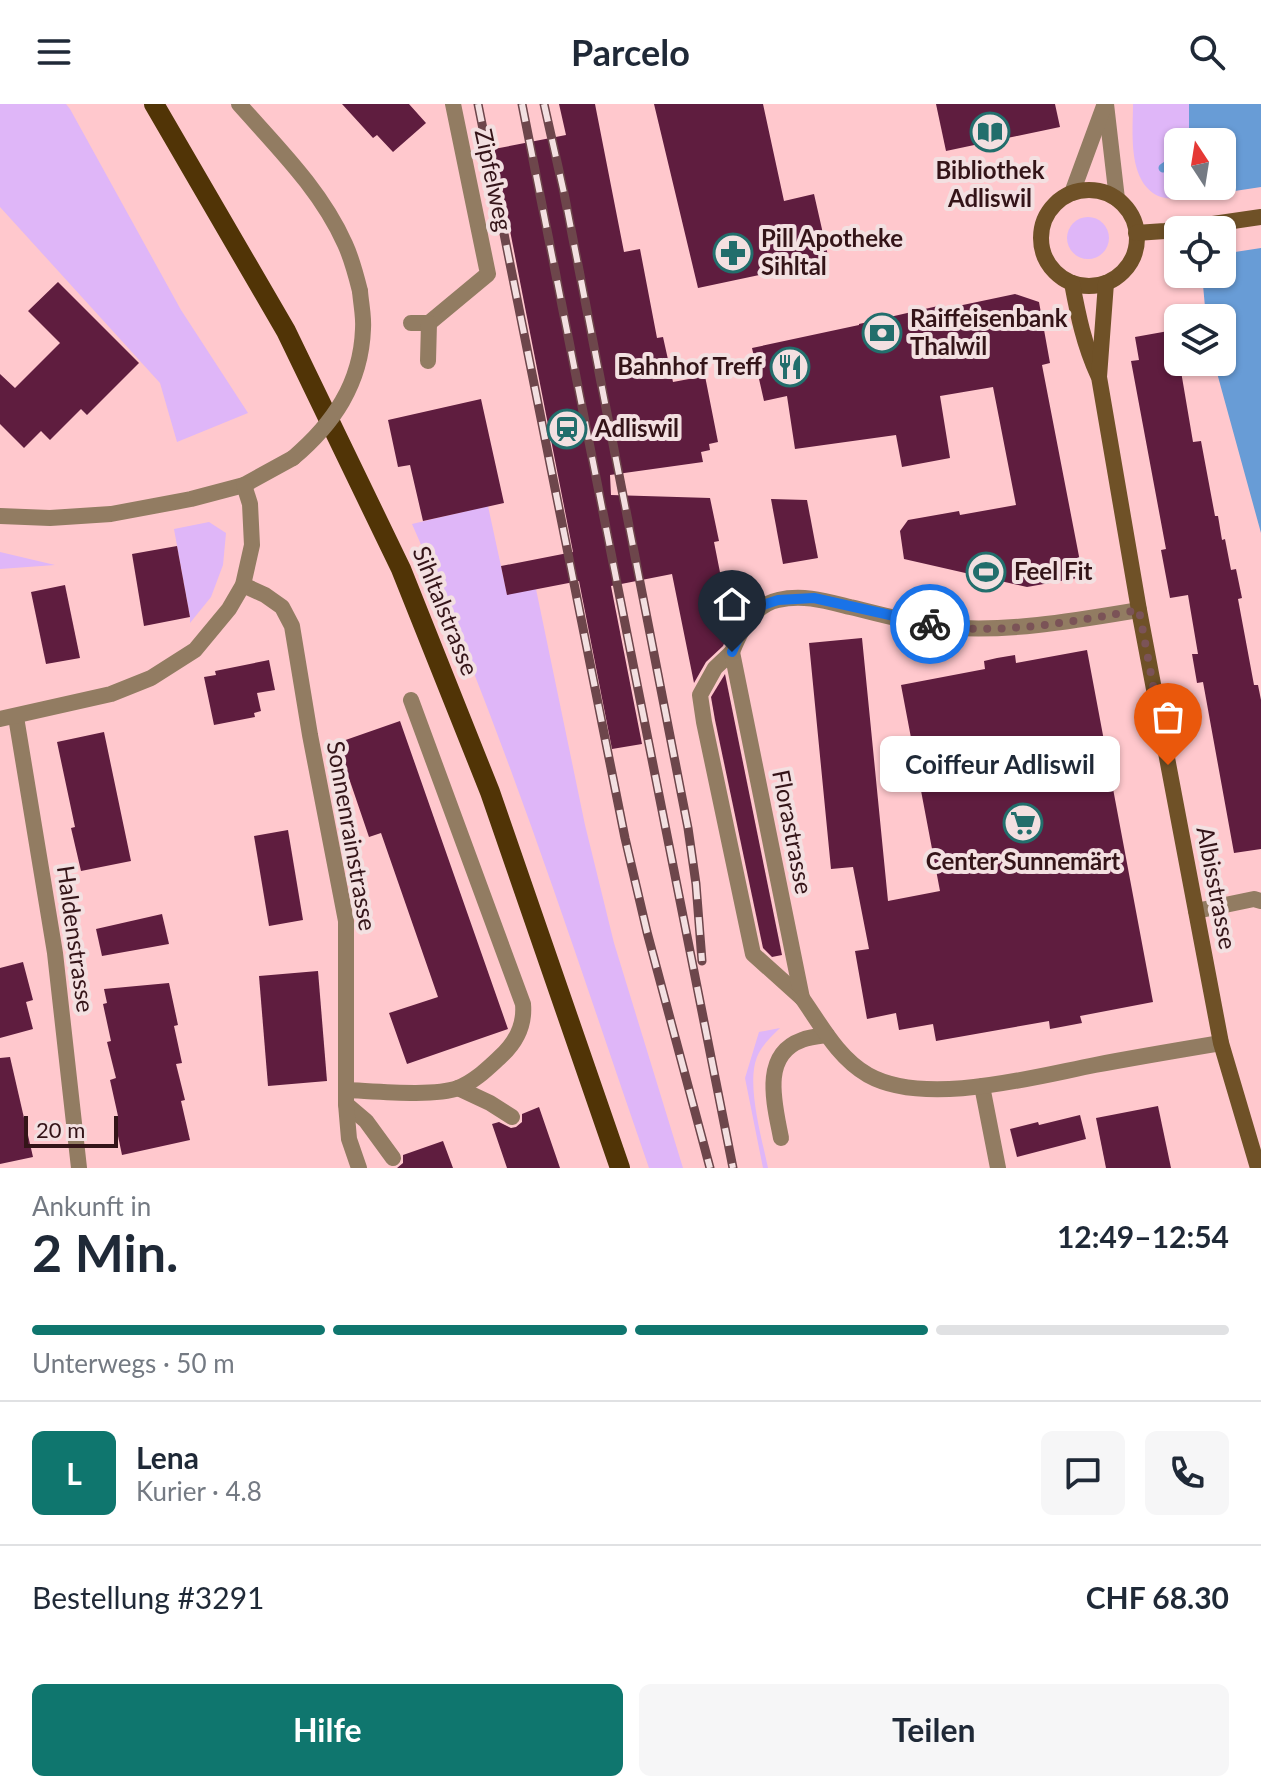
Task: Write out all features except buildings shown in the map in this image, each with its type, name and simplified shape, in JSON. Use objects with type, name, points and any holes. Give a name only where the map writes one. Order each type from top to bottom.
[{"type":"main road","name":"Sihltalstrasse","points":[[154,104],[286,331],[401,569],[490,792],[620,1168]]},
{"type":"main road","points":[[1096,191],[1117,199],[1130,214],[1136,233],[1131,259],[1121,273],[1106,283],[1089,286],[1072,283],[1056,273],[1042,250],[1041,238],[1042,226],[1053,206],[1072,193],[1096,191]]},
{"type":"main road","points":[[1136,233],[1261,217]]},
{"type":"main road","name":"Albisstrasse","points":[[1072,283],[1082,336],[1099,377]]},
{"type":"main road","name":"Albisstrasse","points":[[1106,283],[1099,377],[1139,610],[1221,1043],[1258,1168]]},
{"type":"street","points":[[0,516],[50,518],[111,514],[244,485],[293,458],[333,418],[351,384],[360,356],[364,328],[354,265],[333,221],[294,167],[239,104]]},
{"type":"street","name":"Zipfelweg","points":[[429,323],[488,274],[453,104]]},
{"type":"street","points":[[1072,193],[1106,104]]},
{"type":"street","points":[[1106,104],[1117,199]]},
{"type":"street","points":[[411,323],[429,323],[428,361]]},
{"type":"street","points":[[8,718],[111,694],[151,678],[195,650],[229,609],[243,585],[252,545],[250,504],[244,485]]},
{"type":"street","name":"Sonnenrainstrasse","points":[[243,585],[282,607],[292,626],[346,921],[346,1097],[349,1139],[359,1168]]},
{"type":"street","points":[[802,998],[753,954],[700,695],[715,668],[732,652],[751,618],[763,605],[778,600],[814,598],[945,627],[997,628],[1065,622],[1139,610]]},
{"type":"street","name":"Florastrasse","points":[[732,652],[802,998],[838,1050],[852,1064],[886,1083],[907,1089],[928,1090],[982,1086],[1221,1043]]},
{"type":"street","points":[[346,1097],[458,1088],[484,1072],[509,1049],[524,1015],[523,1004],[411,700]]},
{"type":"street","name":"Haldenstrasse","points":[[8,718],[55,953],[79,1168]]},
{"type":"street","points":[[1196,911],[1259,899]]},
{"type":"street","points":[[781,1138],[772,1090],[774,1070],[784,1052],[799,1040],[827,1035]]},
{"type":"street","points":[[982,1086],[998,1168]]},
{"type":"street","points":[[458,1088],[512,1117]]},
{"type":"street","points":[[346,1097],[393,1158]]},
{"type":"shaded area","points":[[0,104],[66,104],[181,310],[248,413],[177,442],[160,383],[0,207]]},
{"type":"shaded area","points":[[1133,104],[1189,104],[1189,128],[1164,128],[1164,198],[1150,190],[1142,181],[1133,143]]},
{"type":"shaded area","points":[[1088,217],[1103,223],[1109,238],[1103,253],[1088,259],[1073,253],[1067,238],[1073,223]]},
{"type":"shaded area","points":[[488,506],[507,594],[536,589],[585,825],[614,943],[683,1168],[649,1168],[508,763],[412,524]]},
{"type":"shaded area","points":[[209,522],[226,533],[223,565],[211,597],[190,623],[174,529]]},
{"type":"shaded area","points":[[0,552],[55,565],[0,569]]},
{"type":"shaded area","points":[[780,1028],[761,1049],[754,1068],[756,1112],[768,1168],[763,1168],[745,1078],[759,1032]]},
{"type":"water","points":[[1189,104],[1261,104],[1261,533],[1218,376],[1236,376],[1236,304],[1205,304],[1203,288],[1236,288],[1236,216],[1195,216],[1194,200],[1236,200],[1236,128],[1189,128]]},
{"type":"pier","points":[[1261,187],[1261,248],[1236,252],[1236,216],[1191,216],[1189,200],[1236,200],[1236,191]]},
{"type":"railway","points":[[478,104],[625,838],[710,1168]]},
{"type":"railway","points":[[522,104],[733,1168]]},
{"type":"railway","points":[[544,104],[688,828],[702,961]]},
{"type":"way so far","points":[[930,624],[997,628],[1065,622],[1139,610],[1168,765]]},
{"type":"place","name":"Bibliothek Adliswil","points":[[990,132]]},
{"type":"place","name":"Pill Apotheke Sihltal","points":[[733,253]]},
{"type":"place","name":"Raiffeisenbank Thalwil","points":[[882,333]]},
{"type":"place","name":"Bahnhof Treff","points":[[790,367]]},
{"type":"place","name":"Adliswil","points":[[567,429]]},
{"type":"place","name":"Feel Fit","points":[[986,572]]},
{"type":"place","name":"Coiffeur Adliswil","points":[[1168,765]]},
{"type":"place","name":"Center Sunnemärt","points":[[1023,823]]},
{"type":"route","points":[[732,652],[751,618],[763,605],[778,600],[814,598],[930,624]]}]
